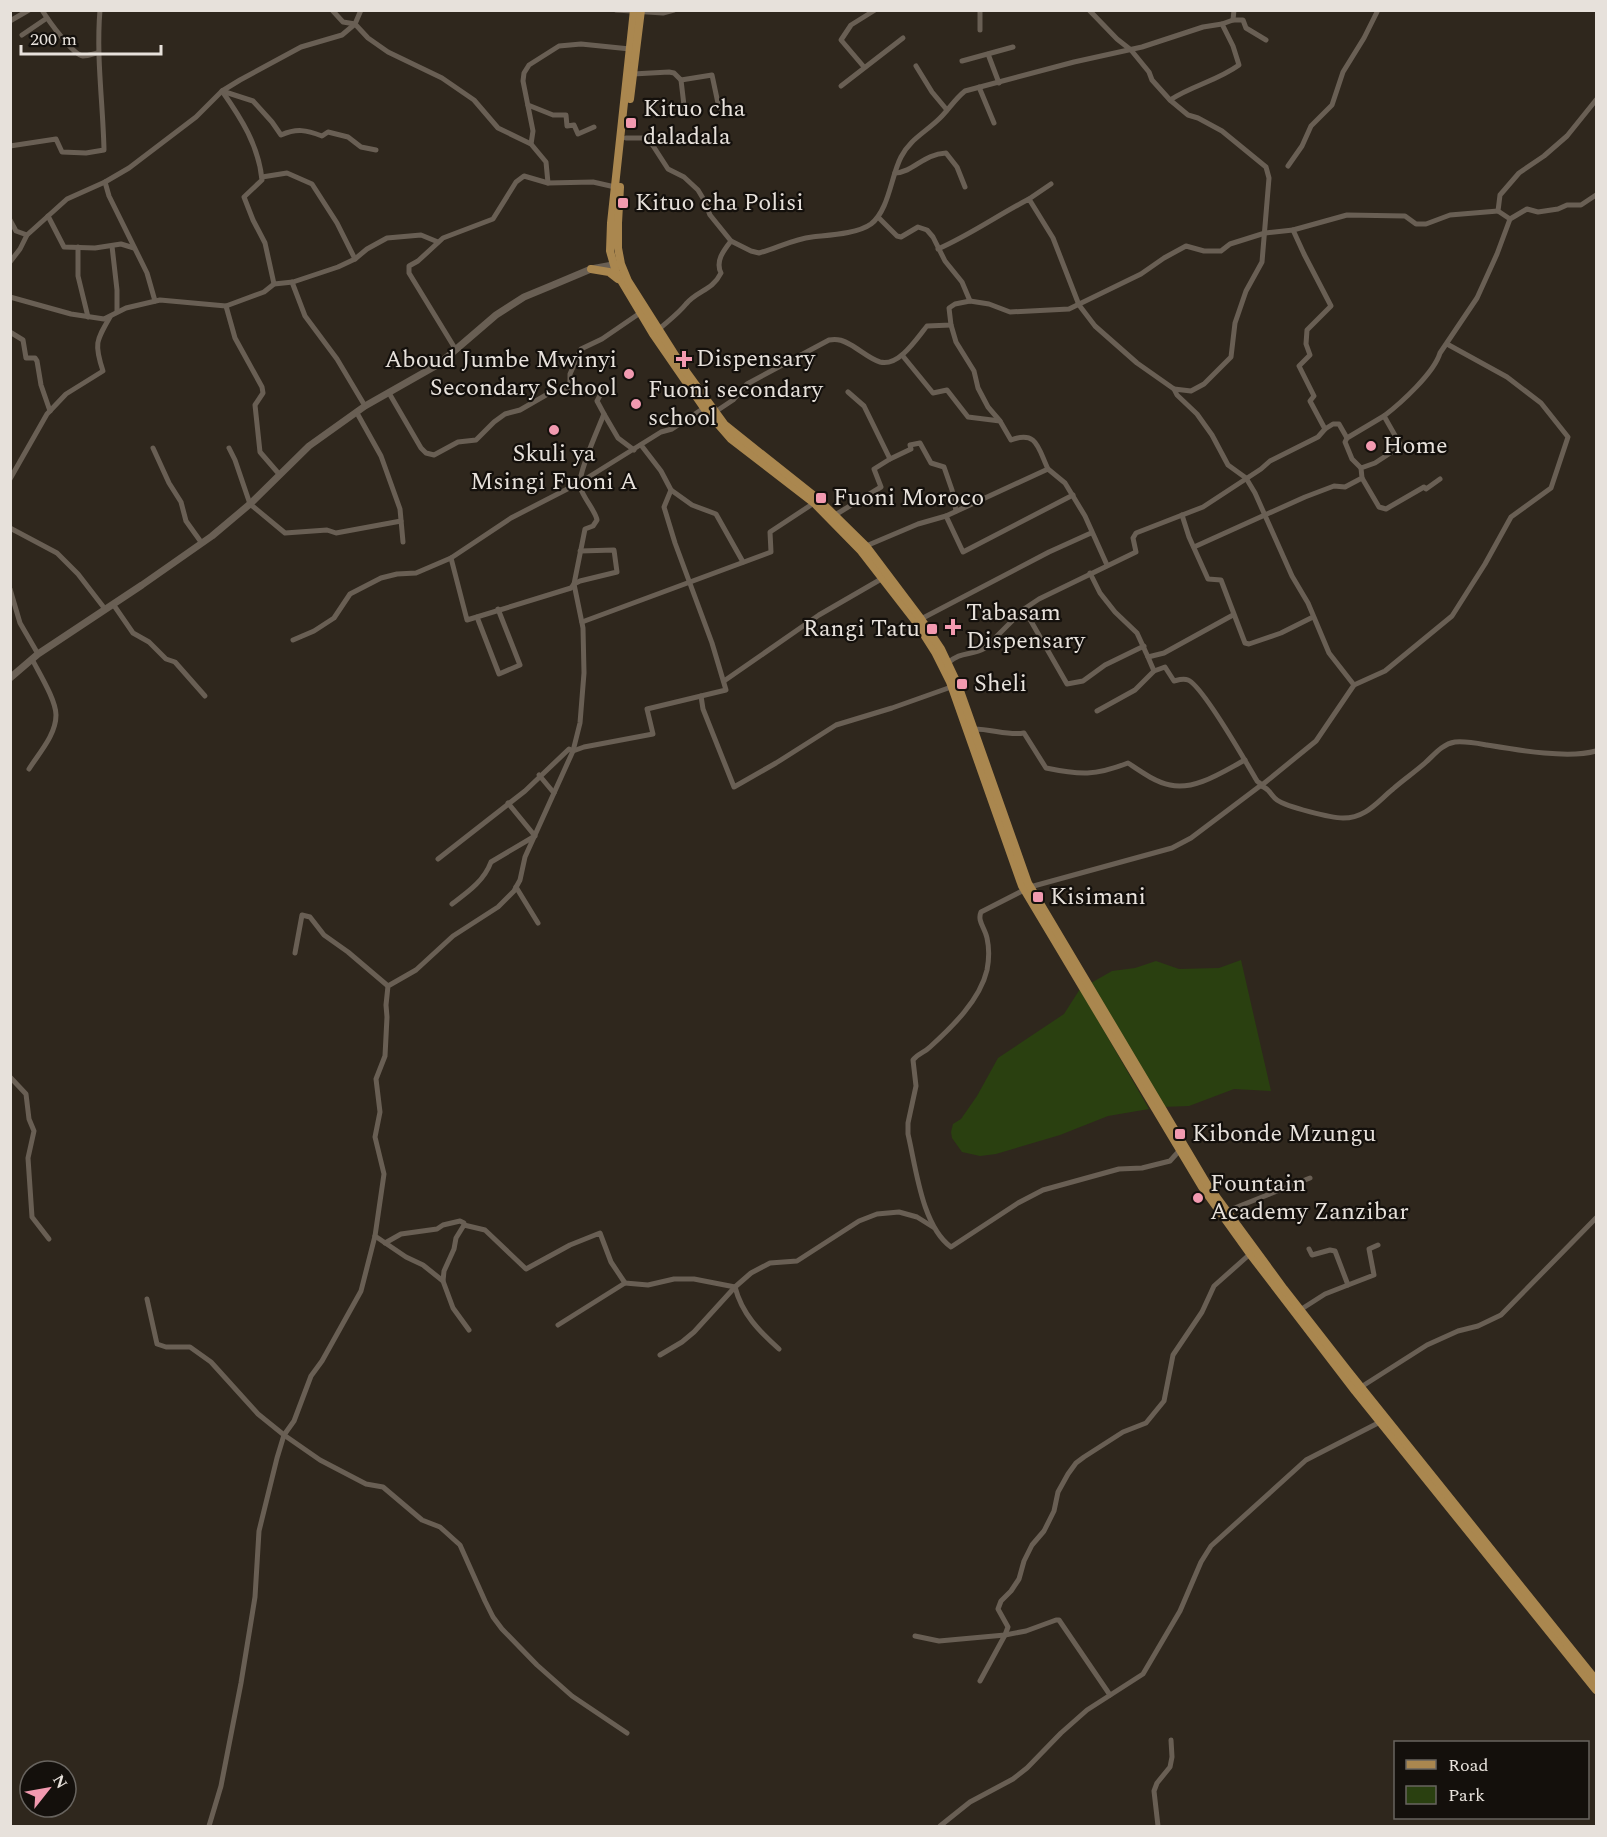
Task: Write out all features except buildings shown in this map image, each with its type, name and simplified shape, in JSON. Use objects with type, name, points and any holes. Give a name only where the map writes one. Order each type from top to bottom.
[{"type":"main road","points":[[591,269],[608,258],[610,251],[630,50],[638,11]]},
{"type":"main road","points":[[638,11],[618,213],[617,265],[623,284],[704,408],[731,439],[814,504],[861,551],[916,622],[955,686],[974,729],[1027,889]]},
{"type":"main road","points":[[610,251],[658,330],[715,412],[735,434],[808,491],[866,546],[921,619],[948,663],[1008,850],[1027,889],[1160,1113],[1207,1184],[1300,1310],[1361,1387],[1383,1420]]},
{"type":"main road","points":[[591,269],[609,272],[623,284]]},
{"type":"main road","points":[[1160,1113],[1179,1151],[1250,1254],[1595,1684]]},
{"type":"street","points":[[10,21],[29,10]]},
{"type":"street","points":[[42,10],[69,46],[78,54],[85,56],[97,53]]},
{"type":"street","points":[[10,146],[56,139],[62,152],[86,153],[104,150],[97,53],[100,10]]},
{"type":"street","points":[[332,10],[344,22],[355,24],[368,38],[388,52],[442,78],[474,100],[498,128],[531,144],[546,162],[548,183]]},
{"type":"street","points":[[10,261],[27,235],[67,199],[129,168],[196,117],[222,91],[301,47],[342,35],[355,24],[361,10]]},
{"type":"street","points":[[615,10],[663,13],[674,10]]},
{"type":"street","points":[[864,67],[841,40],[851,25],[875,10]]},
{"type":"street","points":[[980,10],[980,30]]},
{"type":"street","points":[[1029,199],[1053,238],[1079,305],[1095,326],[1137,363],[1174,389],[1191,392],[1204,384],[1231,357],[1234,323],[1246,291],[1262,262],[1269,178],[1266,167],[1222,130],[1188,115],[1170,100],[1152,80],[1149,72],[1131,50],[1089,10]]},
{"type":"street","points":[[1233,20],[1234,10]]},
{"type":"street","points":[[1288,166],[1302,146],[1311,126],[1332,105],[1343,72],[1378,10]]},
{"type":"street","points":[[22,35],[47,18]]},
{"type":"street","points":[[626,138],[648,138],[668,170],[684,177],[698,190],[710,215],[731,241],[759,253],[812,237],[828,236],[864,227],[878,216],[901,156],[908,145],[938,120],[956,98],[965,91],[1131,50],[1233,20],[1243,20],[1246,28],[1266,40]]},
{"type":"street","points":[[1170,100],[1189,88],[1213,80],[1239,65],[1222,24]]},
{"type":"street","points":[[841,86],[903,38]]},
{"type":"street","points":[[531,144],[533,130],[523,81],[524,73],[529,65],[550,50],[567,44],[630,50]]},
{"type":"street","points":[[962,61],[1013,47]]},
{"type":"street","points":[[988,54],[999,83]]},
{"type":"street","points":[[916,66],[932,92],[947,110]]},
{"type":"street","points":[[633,74],[674,73],[681,80],[685,114]]},
{"type":"street","points":[[681,80],[712,75],[719,108]]},
{"type":"street","points":[[978,87],[994,123]]},
{"type":"street","points":[[222,91],[253,100],[281,135],[289,131],[304,129],[322,136],[328,132],[348,136],[361,147],[376,150]]},
{"type":"street","points":[[222,91],[245,125],[261,167],[262,180],[244,197],[265,243],[274,284]]},
{"type":"street","points":[[1498,211],[1500,195],[1519,172],[1544,156],[1567,136],[1596,100]]},
{"type":"street","points":[[528,105],[553,116],[566,115],[567,126],[574,125],[578,134],[594,127]]},
{"type":"street","points":[[895,173],[903,173],[934,153],[946,153],[957,167],[965,187]]},
{"type":"street","points":[[262,177],[287,173],[312,184],[337,223],[356,259]]},
{"type":"street","points":[[456,350],[409,273],[409,266],[418,261],[438,242],[493,219],[516,182],[524,176],[548,183],[593,182],[615,187]]},
{"type":"street","points":[[105,182],[109,196],[147,273],[155,301]]},
{"type":"street","points":[[938,249],[1029,199],[1051,184]]},
{"type":"street","points":[[1347,438],[1384,416],[1438,360],[1477,298],[1510,219],[1527,209],[1538,212],[1567,205],[1581,205],[1596,195]]},
{"type":"street","points":[[1107,565],[1073,495],[1065,483],[1048,469],[1035,442],[1031,438],[1021,436],[1011,440],[1000,421],[988,407],[978,388],[974,370],[956,342],[949,308],[955,304],[970,301],[989,304],[1010,312],[1054,311],[1079,305],[1141,274],[1186,246],[1204,251],[1221,251],[1230,244],[1265,233],[1293,230],[1347,216],[1405,216],[1416,224],[1426,224],[1450,215],[1498,211],[1510,219]]},
{"type":"street","points":[[48,216],[64,247],[95,248],[121,244],[134,248]]},
{"type":"street","points":[[878,216],[897,236],[901,237],[918,227],[923,228],[933,237],[938,249],[962,282],[970,301]]},
{"type":"street","points":[[10,220],[16,231],[27,235]]},
{"type":"street","points":[[1293,230],[1331,306],[1306,330],[1306,344],[1310,355],[1299,366],[1314,396],[1310,401],[1325,429]]},
{"type":"street","points":[[10,297],[71,314],[104,319],[117,311],[155,301],[226,306],[264,292],[274,284],[292,282],[356,259],[367,249],[387,238],[422,235],[438,242]]},
{"type":"street","points":[[658,330],[679,313],[686,304],[718,280],[721,273],[718,268],[720,258],[731,241]]},
{"type":"street","points":[[112,246],[117,311]]},
{"type":"street","points":[[78,247],[78,276],[88,317]]},
{"type":"street","points":[[10,678],[35,657],[184,556],[250,504],[309,446],[365,406],[439,364],[495,315],[524,297],[591,269],[617,265]]},
{"type":"street","points":[[292,282],[304,316],[337,359],[365,406]]},
{"type":"street","points":[[226,306],[235,338],[262,387],[263,393],[256,401],[254,410],[260,453],[279,474]]},
{"type":"street","points":[[389,393],[421,448],[426,453],[434,455],[458,442],[476,440],[505,414],[520,410],[546,395],[572,388],[570,374],[581,349],[602,339],[640,313]]},
{"type":"street","points":[[10,479],[50,411],[66,394],[103,371],[97,343],[111,316]]},
{"type":"street","points":[[715,412],[733,400],[747,384],[829,340],[836,338],[880,362],[890,362],[902,355],[927,326],[951,325]]},
{"type":"street","points":[[10,332],[23,340],[26,357],[35,358],[37,361],[41,385],[50,411]]},
{"type":"street","points":[[934,1228],[927,1212],[908,1134],[908,1123],[916,1086],[913,1060],[918,1054],[924,1053],[950,1028],[972,1002],[981,987],[987,970],[988,955],[987,938],[979,915],[1027,889],[1172,848],[1191,838],[1262,785],[1316,741],[1354,685],[1385,671],[1452,616],[1511,517],[1551,488],[1568,437],[1541,403],[1507,377],[1447,344]]},
{"type":"street","points":[[902,355],[933,393],[947,390],[968,417],[1000,421]]},
{"type":"street","points":[[604,388],[597,401],[618,438],[634,450]]},
{"type":"street","points":[[1174,389],[1177,395],[1197,414],[1212,435],[1228,465],[1246,478],[1292,576],[1308,603],[1329,653],[1354,685]]},
{"type":"street","points":[[848,392],[860,400],[864,406],[890,459]]},
{"type":"street","points":[[293,640],[314,631],[334,618],[350,594],[389,576],[416,573],[451,558],[511,518],[579,483],[704,408]]},
{"type":"street","points":[[357,413],[381,456],[400,509],[403,542]]},
{"type":"street","points":[[388,986],[416,970],[453,936],[498,907],[516,887],[525,856],[573,752],[580,723],[584,673],[582,622],[574,584],[585,529],[593,526],[597,520],[597,516],[586,502],[579,483],[604,414]]},
{"type":"street","points":[[1361,468],[1375,463],[1401,446],[1384,416]]},
{"type":"street","points":[[948,663],[957,656],[985,648],[1024,609],[1039,599],[1136,552],[1133,538],[1136,533],[1203,507],[1270,461],[1318,437],[1333,424],[1340,424],[1347,438],[1345,442],[1352,459],[1361,468],[1362,478],[1379,507],[1386,509],[1424,487],[1426,489],[1440,478]]},
{"type":"street","points":[[834,514],[881,487],[874,469],[911,450],[910,445],[920,442],[932,464],[942,466],[947,471],[956,511]]},
{"type":"street","points":[[641,445],[661,471],[671,490],[692,506],[716,514],[743,562]]},
{"type":"street","points":[[153,448],[169,483],[181,502],[186,521],[201,543]]},
{"type":"street","points":[[229,448],[250,504],[285,533],[327,530],[336,533],[401,521]]},
{"type":"street","points":[[866,546],[918,524],[946,516],[1048,469]]},
{"type":"street","points":[[1194,547],[1305,497],[1334,486],[1345,487],[1362,478]]},
{"type":"street","points":[[573,752],[584,747],[653,734],[648,709],[726,690],[664,507],[671,490]]},
{"type":"street","points":[[946,516],[963,552],[1073,495]]},
{"type":"street","points":[[582,622],[771,552],[770,532],[814,504]]},
{"type":"street","points":[[1182,515],[1208,579],[1221,580],[1242,639],[1246,644],[1281,633],[1312,617]]},
{"type":"street","points":[[10,528],[57,553],[78,574],[105,609]]},
{"type":"street","points":[[921,619],[1049,552],[1091,533]]},
{"type":"street","points":[[451,558],[467,620],[617,572],[614,550],[580,551]]},
{"type":"street","points":[[1090,573],[1115,612],[1137,633],[1154,671]]},
{"type":"street","points":[[724,681],[819,615],[883,578]]},
{"type":"street","points":[[10,589],[20,622],[54,703],[56,715],[49,740],[29,769]]},
{"type":"street","points":[[113,604],[133,633],[149,642],[166,659],[175,662],[205,696]]},
{"type":"street","points":[[477,617],[499,675],[520,665],[498,609]]},
{"type":"street","points":[[1024,609],[1067,684],[1083,681],[1105,665],[1144,646]]},
{"type":"street","points":[[1148,657],[1164,653],[1233,615]]},
{"type":"street","points":[[1097,711],[1135,690],[1154,671],[1165,667],[1174,681],[1183,679],[1191,682],[1214,712],[1257,781],[1277,800],[1328,816],[1360,816],[1374,807],[1441,748],[1453,742],[1471,742],[1542,752],[1596,751]]},
{"type":"street","points":[[701,696],[703,709],[734,787],[836,725],[955,686]]},
{"type":"street","points":[[974,729],[989,729],[1014,735],[1024,733],[1046,768],[1090,774],[1128,764],[1168,785],[1182,787],[1214,776],[1245,760]]},
{"type":"street","points":[[438,859],[525,791],[539,775],[569,749],[573,752]]},
{"type":"street","points":[[539,775],[554,793]]},
{"type":"street","points":[[508,803],[535,836]]},
{"type":"street","points":[[452,904],[475,887],[487,872],[491,862],[535,836]]},
{"type":"street","points":[[516,887],[538,923]]},
{"type":"street","points":[[295,953],[302,915],[310,917],[324,935],[388,986]]},
{"type":"street","points":[[209,1827],[221,1786],[248,1644],[256,1586],[259,1531],[284,1436],[294,1421],[311,1376],[322,1361],[361,1291],[375,1236],[384,1174],[375,1137],[380,1112],[376,1079],[385,1056],[388,986]]},
{"type":"street","points":[[10,1077],[26,1094],[29,1119],[34,1131],[28,1158],[32,1217],[49,1239]]},
{"type":"street","points":[[660,1355],[694,1332],[751,1273],[770,1263],[797,1261],[860,1221],[877,1214],[899,1212],[917,1217],[934,1228],[951,1247],[1018,1203],[1043,1190],[1119,1169],[1142,1168],[1170,1161],[1179,1151]]},
{"type":"street","points":[[1227,1211],[1310,1178]]},
{"type":"street","points":[[1361,1387],[1427,1344],[1502,1315],[1596,1218]]},
{"type":"street","points":[[385,1243],[401,1234],[437,1229],[454,1221],[460,1221],[464,1225],[485,1230],[526,1269],[570,1245],[600,1233],[611,1262],[625,1283]]},
{"type":"street","points":[[464,1225],[456,1238],[454,1249],[444,1271],[443,1281],[453,1308],[469,1330]]},
{"type":"street","points":[[375,1236],[406,1257],[423,1265],[443,1281]]},
{"type":"street","points":[[1300,1310],[1325,1294],[1374,1275],[1369,1249],[1378,1245]]},
{"type":"street","points":[[1309,1249],[1312,1256],[1330,1250],[1335,1251],[1348,1285]]},
{"type":"street","points":[[980,1681],[1008,1627],[998,1609],[1001,1601],[1018,1579],[1032,1545],[1044,1532],[1054,1511],[1058,1492],[1068,1474],[1084,1457],[1123,1432],[1146,1423],[1164,1401],[1173,1355],[1202,1312],[1214,1286],[1250,1254]]},
{"type":"street","points":[[558,1325],[625,1283],[648,1285],[674,1279],[694,1279],[735,1287]]},
{"type":"street","points":[[735,1287],[739,1301],[755,1328],[779,1349]]},
{"type":"street","points":[[147,1299],[157,1344],[166,1347],[190,1347],[201,1354],[258,1414],[284,1436],[320,1460],[366,1484],[383,1487],[422,1520],[440,1527],[460,1545],[485,1601],[502,1629],[537,1665],[572,1696],[627,1733]]},
{"type":"street","points":[[940,1827],[970,1802],[1013,1779],[1087,1710],[1143,1674],[1180,1611],[1201,1562],[1212,1546],[1306,1460],[1383,1420]]},
{"type":"street","points":[[915,1636],[939,1641],[1005,1635],[1059,1620],[1110,1695]]},
{"type":"street","points":[[1158,1827],[1154,1791],[1157,1783],[1170,1767],[1171,1740]]},
{"type":"green space","name":"Kibonde Mzungu","points":[[1241,960],[1271,1091],[1234,1089],[1189,1106],[1162,1107],[1091,983],[1112,971],[1135,968],[1156,961],[1179,969],[1219,968]]},
{"type":"green space","name":"Kibonde Mzungu","points":[[1080,989],[1149,1109],[1108,1116],[1060,1135],[996,1154],[980,1156],[962,1152],[952,1138],[953,1124],[961,1119],[977,1096],[998,1058],[1064,1014]]},
{"type":"place","name":"Kituo cha daladala","points":[[631,123]]},
{"type":"place","name":"Kituo cha Polisi","points":[[623,203]]},
{"type":"place","name":"Dispensary","points":[[684,359]]},
{"type":"place","name":"Aboud Jumbe Mwinyi Secondary School","points":[[629,374]]},
{"type":"place","name":"Fuoni secondary school","points":[[636,404]]},
{"type":"place","name":"Skuli ya Msingi Fuoni A","points":[[554,430]]},
{"type":"place","name":"Home","points":[[1371,446]]},
{"type":"place","name":"Fuoni Moroco","points":[[821,498]]},
{"type":"place","name":"Tabasam Dispensary","points":[[953,627]]},
{"type":"place","name":"Rangi Tatu","points":[[932,629]]},
{"type":"place","name":"Sheli","points":[[962,684]]},
{"type":"place","name":"Kisimani","points":[[1038,897]]},
{"type":"place","name":"Kibonde Mzungu","points":[[1180,1134]]},
{"type":"place","name":"Fountain Academy Zanzibar","points":[[1198,1198]]}]
